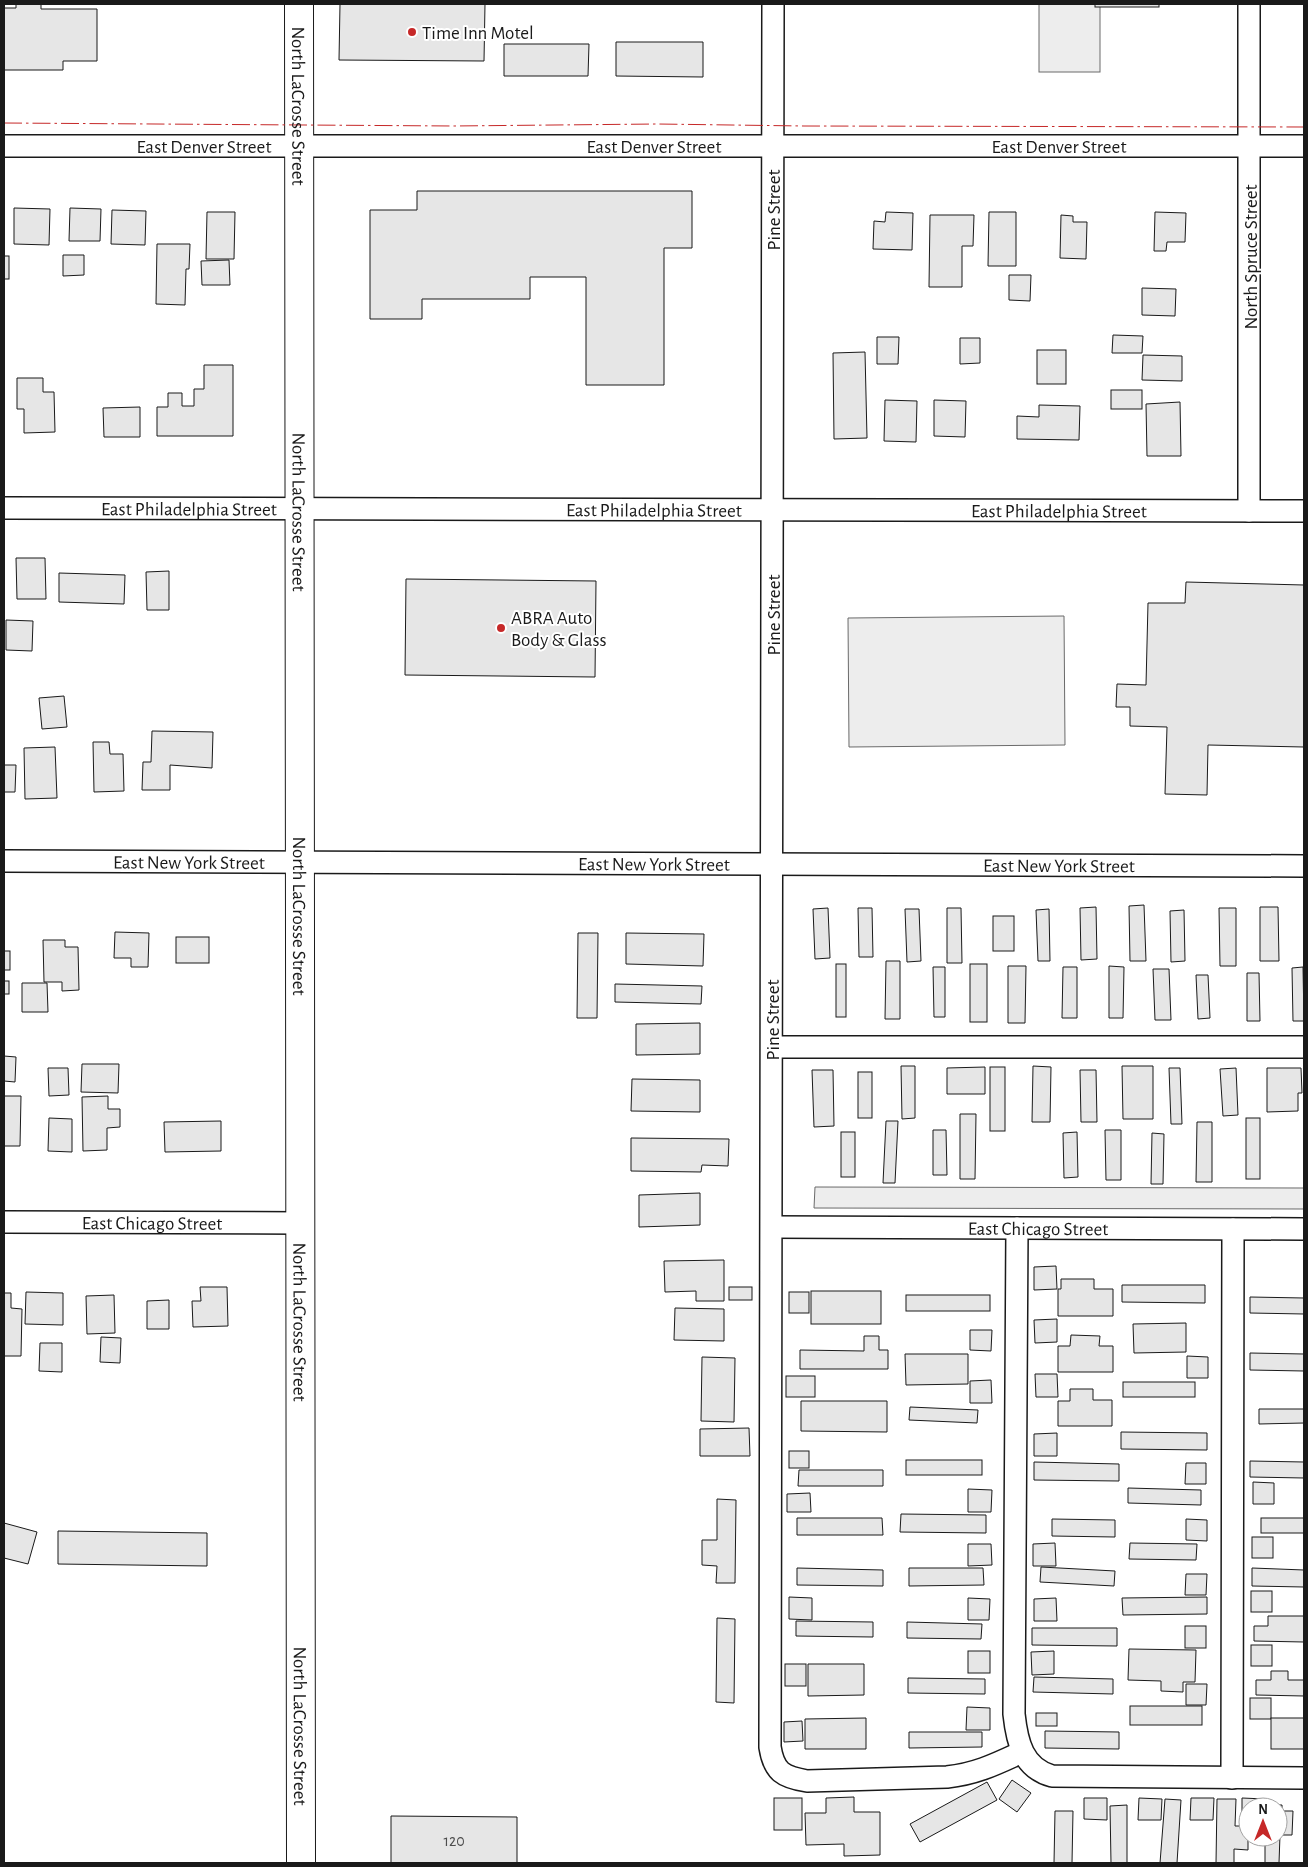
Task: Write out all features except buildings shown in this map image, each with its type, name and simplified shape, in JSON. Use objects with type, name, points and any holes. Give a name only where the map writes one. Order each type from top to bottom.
[{"type":"main road","name":"North LaCrosse Street","points":[[299,4],[301,1863]]},
{"type":"street","name":"Pine Street","points":[[773,4],[770,1747],[772,1761],[779,1772],[807,1781],[947,1778],[982,1771],[1022,1752]]},
{"type":"street","name":"North Spruce Street","points":[[1249,4],[1249,511]]},
{"type":"street","name":"East Denver Street","points":[[4,146],[1304,146]]},
{"type":"street","name":"East Philadelphia Street","points":[[4,508],[1304,512]]},
{"type":"street","name":"East New York Street","points":[[4,861],[1304,866]]},
{"type":"street","points":[[772,1047],[1304,1048]]},
{"type":"street","name":"East Chicago Street","points":[[4,1222],[300,1223]]},
{"type":"street","name":"East Chicago Street","points":[[772,1227],[1304,1229]]},
{"type":"street","points":[[1017,1228],[1014,1714],[1022,1752],[1035,1769],[1052,1776],[1304,1778]]},
{"type":"street","points":[[1232,1778],[1233,1229]]},
{"type":"shaded area","points":[[1039,4],[1100,4],[1100,72],[1039,72]]},
{"type":"shaded area","points":[[1064,616],[1065,745],[849,747],[848,618]]},
{"type":"shaded area","points":[[815,1187],[1304,1188],[1304,1209],[814,1208]]},
{"type":"power","points":[[4,123],[453,126],[657,124],[1304,127]]},
{"type":"place","name":"Time Inn Motel","points":[[412,32]]},
{"type":"place","name":"ABRA Auto Body & Glass","points":[[501,628]]}]
